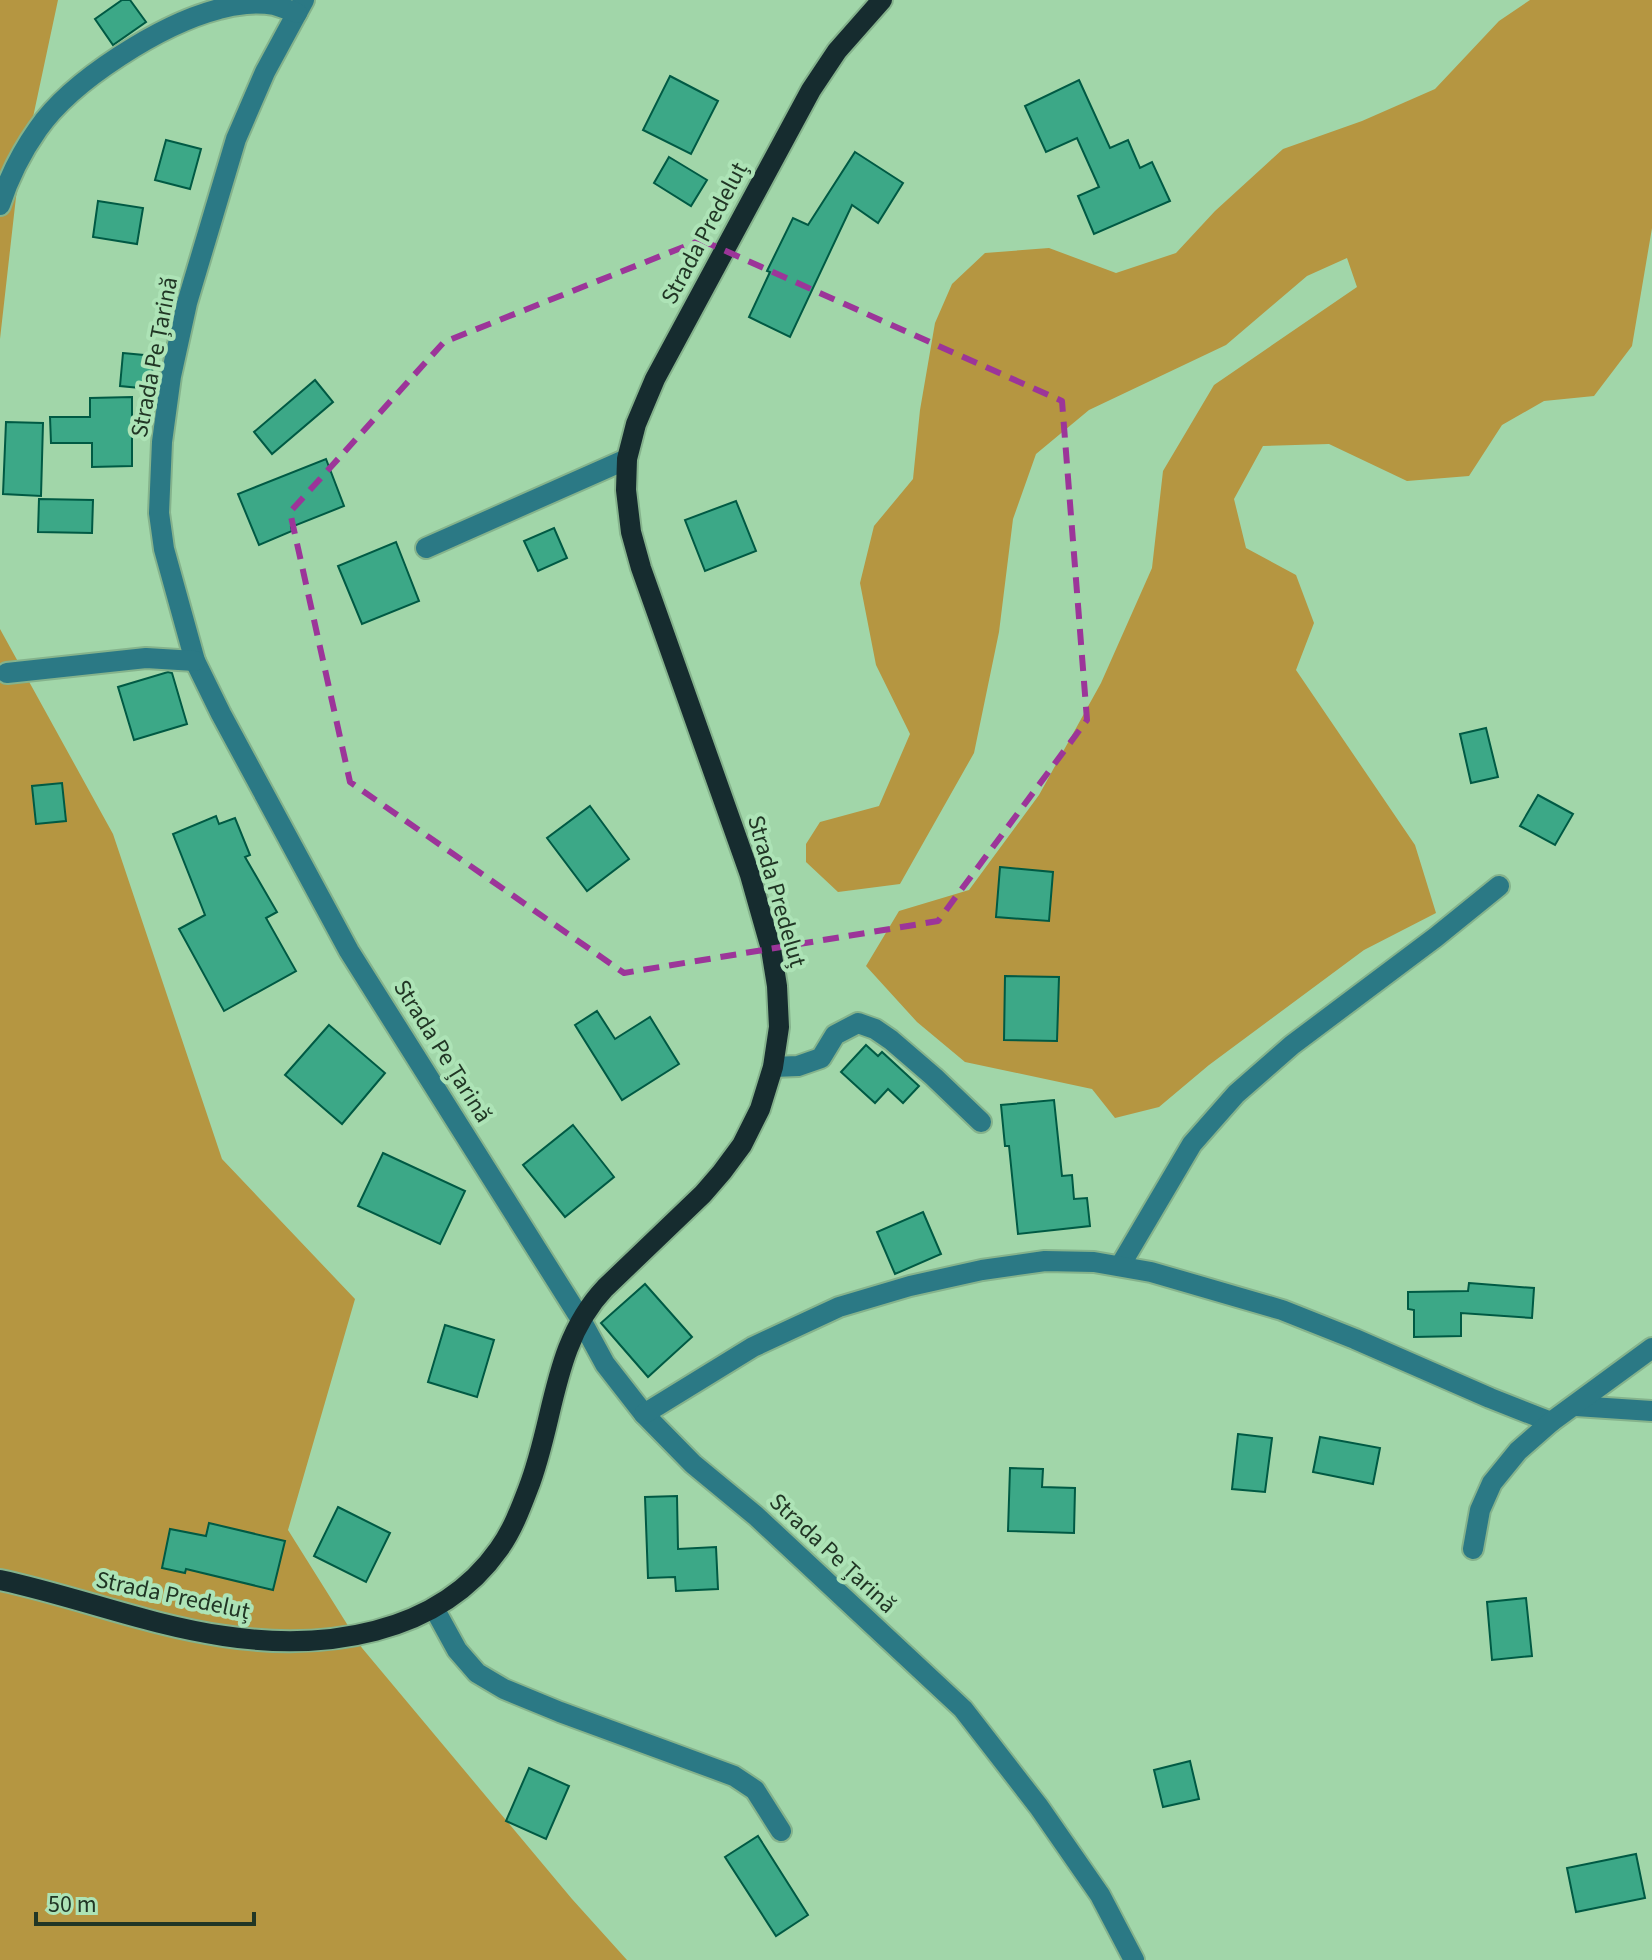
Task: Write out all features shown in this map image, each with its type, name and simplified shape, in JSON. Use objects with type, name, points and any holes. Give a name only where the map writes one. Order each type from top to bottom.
[{"type":"main road","name":"Strada Predeluț","points":[[0,1580],[177,1627],[271,1641],[360,1635],[402,1623],[434,1608],[477,1575],[499,1550],[514,1524],[530,1486],[558,1376],[580,1318],[592,1301],[703,1194],[742,1145],[760,1109],[773,1067],[779,1027],[771,949],[750,875],[641,568],[631,532],[626,490],[627,459],[636,424],[655,379],[803,104],[837,51],[882,0]]},
{"type":"street","points":[[0,205],[14,166],[39,126],[71,91],[128,51],[170,26],[220,8],[257,4],[301,6]]},
{"type":"street","name":"Strada Pe Țarină","points":[[301,6],[265,72],[236,139],[187,303],[171,376],[162,442],[159,513],[164,549],[195,661],[349,951],[580,1318],[605,1364],[644,1414],[693,1464],[756,1516],[963,1709],[1039,1807],[1100,1895],[1134,1960]]},
{"type":"street","points":[[426,548],[627,459]]},
{"type":"street","points":[[7,673],[146,658],[195,661]]},
{"type":"street","points":[[1120,1266],[1192,1144],[1236,1094],[1292,1045],[1499,886]]},
{"type":"street","points":[[773,1067],[798,1066],[821,1058],[835,1035],[858,1023],[875,1029],[891,1040],[981,1122]]},
{"type":"street","points":[[644,1414],[753,1347],[839,1307],[910,1286],[982,1270],[1045,1261],[1094,1262],[1151,1272],[1282,1310],[1551,1422]]},
{"type":"street","points":[[1473,1549],[1480,1510],[1492,1483],[1518,1451],[1551,1422],[1652,1348]]},
{"type":"street","points":[[1576,1406],[1652,1411]]},
{"type":"street","points":[[434,1608],[457,1650],[477,1673],[504,1689],[546,1706],[734,1776],[755,1790],[781,1831]]},
{"type":"highlighted area","points":[[701,240],[1062,401],[1087,720],[938,921],[624,973],[350,782],[290,512],[444,342]]},
{"type":"shaded area","points":[[0,0],[58,0],[16,197],[0,339]]},
{"type":"shaded area","points":[[1530,0],[1652,0],[1652,228],[1632,346],[1594,396],[1544,401],[1502,425],[1469,476],[1407,481],[1329,444],[1263,446],[1234,499],[1246,548],[1296,575],[1314,623],[1296,670],[1415,845],[1436,913],[1364,950],[1209,1065],[1159,1107],[1115,1118],[1092,1089],[965,1062],[917,1022],[866,966],[899,911],[969,890],[1039,795],[1101,683],[1152,568],[1163,471],[1214,385],[1357,287],[1347,258],[1307,276],[1226,345],[1089,410],[1036,454],[1013,519],[999,632],[974,753],[900,884],[838,892],[806,862],[806,844],[820,822],[879,806],[910,734],[876,665],[860,583],[874,526],[913,479],[920,410],[935,323],[952,284],[985,253],[1049,248],[1116,273],[1176,253],[1215,211],[1283,149],[1362,121],[1435,89],[1499,21]]},
{"type":"shaded area","points":[[0,629],[113,834],[222,1159],[355,1299],[288,1530],[362,1648],[572,1899],[627,1960],[0,1960]]},
{"type":"building","points":[[122,0],[130,0],[146,22],[113,45],[95,19]]},
{"type":"building","points":[[670,76],[718,101],[691,154],[643,130]]},
{"type":"building","points":[[1079,80],[1110,148],[1128,140],[1140,168],[1152,162],[1170,201],[1094,234],[1078,196],[1099,187],[1077,138],[1046,152],[1025,106]]},
{"type":"building","points":[[166,140],[201,149],[190,189],[155,180]]},
{"type":"building","points":[[855,152],[903,183],[878,223],[852,205],[790,337],[749,317],[793,218],[808,225]]},
{"type":"building","points":[[669,157],[707,180],[691,206],[654,183]]},
{"type":"building","points":[[98,201],[143,208],[137,244],[93,237]]},
{"type":"building","points":[[123,353],[154,356],[150,389],[120,386]]},
{"type":"building","points":[[315,380],[333,402],[272,454],[254,432]]},
{"type":"building","points":[[132,397],[132,466],[92,467],[92,443],[51,443],[50,417],[90,417],[90,398]]},
{"type":"building","points":[[6,422],[43,423],[41,496],[3,494]]},
{"type":"building","points":[[326,459],[344,506],[291,527],[292,531],[259,545],[238,494]]},
{"type":"building","points":[[39,499],[93,500],[92,533],[38,532]]},
{"type":"building","points":[[736,501],[756,551],[705,571],[685,520]]},
{"type":"building","points":[[554,528],[567,558],[538,571],[524,541]]},
{"type":"building","points":[[396,542],[419,601],[362,624],[338,566]]},
{"type":"building","points":[[172,673],[187,724],[134,740],[118,687]]},
{"type":"building","points":[[1486,728],[1498,777],[1471,783],[1460,734]]},
{"type":"building","points":[[62,783],[66,821],[36,824],[32,786]]},
{"type":"building","points":[[1538,795],[1573,814],[1555,845],[1520,826]]},
{"type":"building","points":[[590,806],[629,859],[587,891],[547,838]]},
{"type":"building","points":[[216,816],[219,824],[235,818],[250,855],[245,857],[277,912],[266,918],[296,971],[224,1011],[179,929],[205,915],[173,834]]},
{"type":"building","points":[[1000,867],[1053,872],[1049,921],[996,917]]},
{"type":"building","points":[[1005,976],[1059,977],[1057,1041],[1004,1040]]},
{"type":"building","points":[[597,1011],[615,1039],[650,1017],[679,1064],[622,1100],[575,1025]]},
{"type":"building","points":[[329,1025],[385,1073],[342,1124],[285,1075]]},
{"type":"building","points":[[866,1045],[878,1056],[882,1052],[919,1086],[903,1103],[888,1089],[875,1103],[841,1072]]},
{"type":"building","points":[[1054,1100],[1062,1176],[1072,1175],[1074,1199],[1087,1198],[1090,1226],[1018,1234],[1009,1146],[1005,1146],[1001,1105]]},
{"type":"building","points":[[573,1125],[614,1177],[565,1217],[523,1165]]},
{"type":"building","points":[[383,1153],[465,1191],[440,1244],[358,1206]]},
{"type":"building","points":[[923,1212],[941,1254],[895,1274],[877,1232]]},
{"type":"building","points":[[1469,1283],[1534,1288],[1532,1318],[1461,1313],[1461,1336],[1414,1337],[1414,1310],[1408,1309],[1408,1292],[1468,1291]]},
{"type":"building","points":[[645,1284],[692,1337],[648,1377],[601,1323]]},
{"type":"building","points":[[445,1325],[494,1340],[477,1397],[428,1382]]},
{"type":"building","points":[[1238,1434],[1272,1438],[1265,1492],[1232,1489]]},
{"type":"building","points":[[1320,1437],[1380,1448],[1373,1484],[1313,1472]]},
{"type":"building","points":[[1010,1468],[1043,1469],[1042,1487],[1075,1488],[1074,1533],[1008,1531]]},
{"type":"building","points":[[677,1496],[678,1549],[716,1547],[718,1589],[676,1591],[675,1577],[648,1578],[645,1497]]},
{"type":"building","points":[[338,1507],[390,1533],[366,1582],[314,1556]]},
{"type":"building","points":[[209,1523],[285,1541],[273,1590],[186,1569],[185,1573],[162,1568],[170,1529],[206,1536]]},
{"type":"building","points":[[1526,1598],[1532,1656],[1492,1660],[1487,1602]]},
{"type":"building","points":[[1190,1761],[1199,1799],[1163,1807],[1154,1770]]},
{"type":"building","points":[[529,1768],[569,1786],[546,1839],[506,1821]]},
{"type":"building","points":[[758,1836],[808,1915],[776,1936],[725,1857]]},
{"type":"building","points":[[1636,1854],[1645,1898],[1576,1912],[1567,1868]]}]
